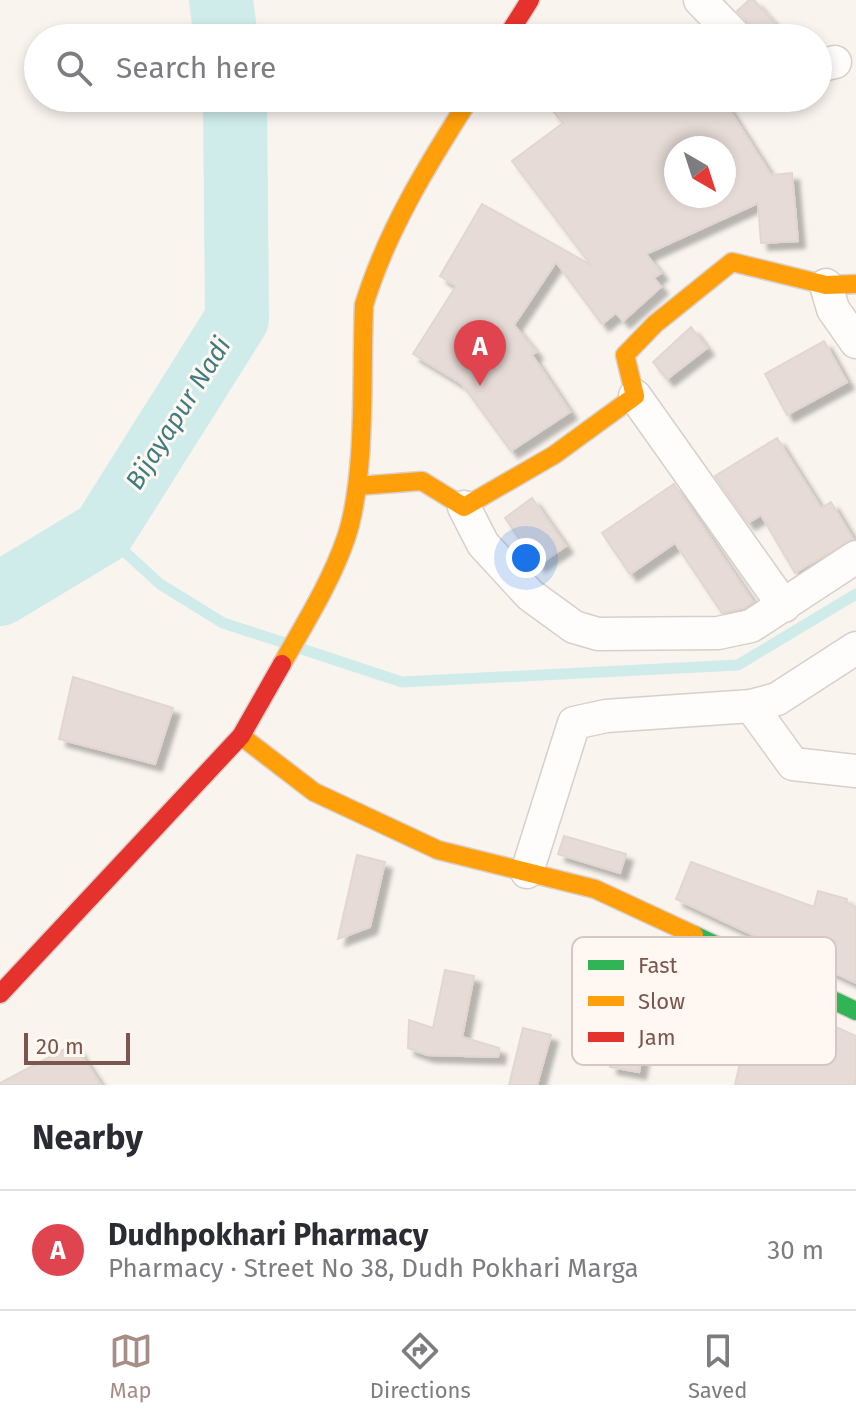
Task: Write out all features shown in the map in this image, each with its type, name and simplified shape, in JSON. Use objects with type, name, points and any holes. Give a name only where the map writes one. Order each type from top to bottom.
[{"type":"street","points":[[515,24],[530,0]]},
{"type":"street","points":[[700,0],[723,24]]},
{"type":"street","points":[[0,994],[241,736],[328,582],[347,536],[357,486],[363,317],[370,280],[406,206],[462,112]]},
{"type":"street","points":[[784,606],[635,396],[625,355],[655,324],[732,262],[841,284],[833,309],[856,342]]},
{"type":"street","points":[[464,507],[554,455],[635,396]]},
{"type":"street","points":[[357,486],[422,481],[464,507],[483,544],[530,595],[574,627],[598,634],[718,633],[751,626],[856,557]]},
{"type":"street","points":[[527,872],[574,723],[606,716],[751,706],[777,699],[856,648]]},
{"type":"street","points":[[751,706],[793,764],[856,771]]},
{"type":"street","points":[[241,736],[314,792],[438,850],[595,889],[698,937]]},
{"type":"street","points":[[836,1002],[856,1011]]},
{"type":"building","points":[[749,0],[754,0],[774,23],[750,24],[737,11]]},
{"type":"building","points":[[554,112],[731,112],[771,175],[792,173],[798,241],[761,243],[758,203],[646,254],[661,273],[654,278],[661,287],[623,321],[616,313],[602,324],[556,262],[514,325],[536,352],[532,355],[570,412],[511,451],[462,384],[413,354],[456,286],[440,276],[482,204],[591,265],[512,161],[563,123]]},
{"type":"building","points":[[691,327],[707,348],[667,379],[653,362]]},
{"type":"building","points":[[824,341],[847,382],[787,415],[765,374]]},
{"type":"building","points":[[777,438],[821,508],[831,502],[853,539],[795,573],[761,515],[748,523],[715,476]]},
{"type":"building","points":[[674,484],[753,602],[744,608],[722,613],[675,543],[630,574],[602,533]]},
{"type":"building","points":[[532,498],[566,546],[538,565],[505,518]]},
{"type":"building","points":[[73,677],[173,708],[155,764],[59,739]]},
{"type":"building","points":[[564,836],[626,854],[620,873],[558,854]]},
{"type":"building","points":[[357,855],[385,862],[370,927],[338,939]]},
{"type":"building","points":[[691,862],[814,907],[818,891],[847,899],[846,903],[856,907],[856,983],[836,974],[836,937],[757,937],[676,899]]},
{"type":"building","points":[[445,970],[474,976],[462,1037],[499,1048],[498,1057],[427,1055],[408,1048],[409,1020],[433,1028]]},
{"type":"building","points":[[836,1027],[856,1036],[856,1085],[735,1085],[740,1065],[836,1065]]},
{"type":"building","points":[[523,1028],[551,1035],[537,1085],[509,1085]]},
{"type":"building","points":[[74,1044],[101,1085],[0,1085],[0,1083]]},
{"type":"building","points":[[610,1065],[640,1065],[639,1072]]},
{"type":"waterway","name":"Bijayapur Nadi","points":[[221,0],[224,24]]},
{"type":"waterway","name":"Bijayapur Nadi","points":[[0,594],[103,532],[237,319],[235,112]]},
{"type":"waterway","points":[[103,532],[160,584],[223,623],[282,642]]},
{"type":"waterway","points":[[302,649],[402,682],[738,665],[856,594]]},
{"type":"traffic: fast","points":[[694,935],[698,937]]},
{"type":"traffic: fast","points":[[836,1002],[856,1011]]},
{"type":"traffic: slow","points":[[282,664],[333,570],[353,513],[362,423],[364,305],[373,277],[424,173],[461,112]]},
{"type":"traffic: slow","points":[[357,486],[422,481],[464,507],[554,455],[635,396],[625,355],[655,324],[732,262],[826,285],[856,284]]},
{"type":"traffic: slow","points":[[241,736],[314,792],[438,850],[595,889],[694,935]]},
{"type":"traffic: jam","points":[[515,24],[530,0]]},
{"type":"traffic: jam","points":[[0,994],[241,736],[282,664]]},
{"type":"place","name":"Dudhpokhari Pharmacy","points":[[480,386]]}]
